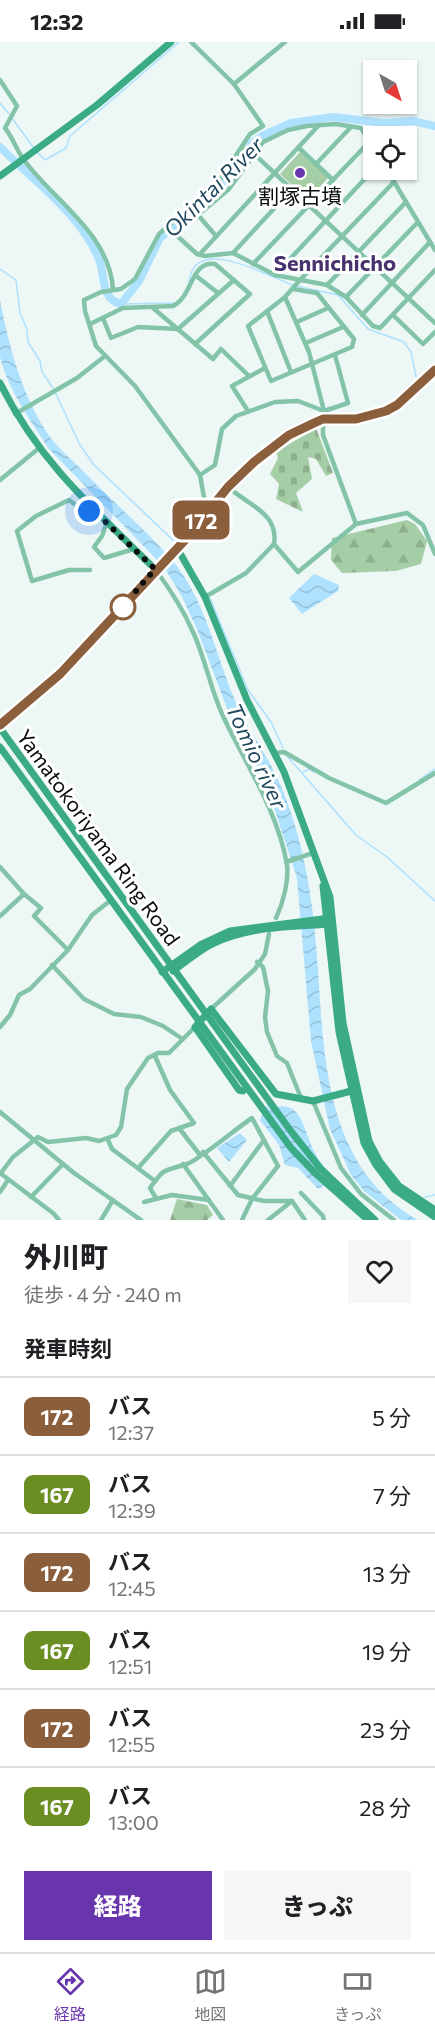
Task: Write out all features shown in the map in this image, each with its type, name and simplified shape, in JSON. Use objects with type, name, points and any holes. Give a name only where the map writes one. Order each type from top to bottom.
[{"type":"main road","points":[[0,176],[103,100],[171,42]]},
{"type":"main road","points":[[0,726],[60,674],[175,550],[228,487],[272,447],[323,419],[356,419],[386,411],[397,405],[435,370]]},
{"type":"main road","points":[[0,383],[38,449],[93,510],[156,568]]},
{"type":"main road","points":[[175,550],[205,597],[247,699],[275,753],[300,813],[310,854],[330,897],[327,921],[343,1023],[349,1090],[360,1130],[376,1166],[394,1189],[435,1217]]},
{"type":"main road","name":"Yamatokoriyama Ring Road","points":[[0,726],[332,1185],[368,1220]]},
{"type":"main road","name":"Yamatokoriyama Ring Road","points":[[0,747],[164,974],[239,1090],[253,1084]]},
{"type":"main road","name":"Yamatokoriyama Ring Road","points":[[164,974],[200,945],[230,931],[327,921]]},
{"type":"main road","points":[[196,1023],[208,1012]]},
{"type":"main road","name":"Yamatokoriyama Ring Road","points":[[208,1012],[253,1084],[276,1094],[303,1099],[349,1090]]},
{"type":"main road","name":"Yamatokoriyama Ring Road","points":[[196,1023],[304,1162],[375,1220]]},
{"type":"main road","points":[[349,1090],[380,1162],[399,1186],[435,1210]]},
{"type":"street","points":[[191,42],[234,84],[263,126],[250,134],[220,180]]},
{"type":"street","points":[[234,84],[285,42]]},
{"type":"street","points":[[0,80],[16,102],[12,117],[5,128],[23,159],[84,223],[103,257],[110,289]]},
{"type":"street","points":[[216,236],[198,215],[229,189],[252,154],[263,142],[288,130],[336,124],[361,128],[363,131]]},
{"type":"street","points":[[202,255],[216,236],[318,126]]},
{"type":"street","points":[[316,164],[351,127]]},
{"type":"street","points":[[299,148],[333,180]]},
{"type":"street","points":[[253,264],[363,148]]},
{"type":"street","points":[[207,513],[200,475],[135,386],[105,356],[92,336],[84,300],[110,289],[121,289],[135,279],[159,234],[220,180],[245,149],[275,173],[391,283],[434,320]]},
{"type":"street","points":[[275,275],[364,180]]},
{"type":"street","points":[[293,289],[317,293],[354,339],[352,347],[271,381],[248,326],[285,297],[394,182],[435,250]]},
{"type":"street","points":[[233,253],[292,189]]},
{"type":"street","points":[[327,285],[406,202]]},
{"type":"street","points":[[346,297],[418,222]]},
{"type":"street","points":[[176,234],[202,255],[206,264]]},
{"type":"street","points":[[362,315],[430,242]]},
{"type":"street","points":[[202,255],[233,253],[275,275],[327,285],[346,297],[372,326],[380,328],[435,270]]},
{"type":"street","points":[[90,324],[123,308],[153,308],[180,303],[189,291],[198,269],[206,264],[215,264],[250,294],[195,344]]},
{"type":"street","points":[[195,276],[218,293]]},
{"type":"street","points":[[103,318],[111,338],[138,327],[178,329],[234,279]]},
{"type":"street","points":[[285,297],[313,364],[324,411],[323,435],[356,524]]},
{"type":"street","points":[[153,308],[213,359],[221,349],[249,376]]},
{"type":"street","points":[[297,322],[328,308]]},
{"type":"street","points":[[267,311],[291,372]]},
{"type":"street","points":[[393,315],[423,344],[435,332]]},
{"type":"street","points":[[306,343],[343,327]]},
{"type":"street","points":[[200,475],[215,465],[225,424],[248,411],[275,402],[298,402],[324,411],[348,403],[335,355]]},
{"type":"street","points":[[18,413],[77,378],[105,356]]},
{"type":"street","points":[[248,411],[232,386],[265,368]]},
{"type":"street","points":[[0,480],[38,449]]},
{"type":"street","points":[[205,597],[246,573],[274,544],[276,532],[271,519],[228,487]]},
{"type":"street","points":[[90,570],[69,570],[32,581],[17,531],[36,516],[69,500],[81,509],[93,510]]},
{"type":"street","points":[[274,544],[298,572],[356,524],[407,513],[423,525],[435,554]]},
{"type":"street","points":[[106,522],[102,536],[94,547],[96,551],[104,558],[134,549]]},
{"type":"street","points":[[156,568],[176,598],[194,632],[218,704],[259,787],[286,862],[287,876],[276,918]]},
{"type":"street","points":[[275,753],[284,752],[329,778],[386,803],[435,773]]},
{"type":"street","points":[[286,862],[310,854]]},
{"type":"street","points":[[0,867],[24,894],[41,908],[34,916],[68,950]]},
{"type":"street","points":[[0,916],[24,894]]},
{"type":"street","points":[[0,1027],[10,1015],[19,995],[30,989],[68,950],[92,915],[111,900]]},
{"type":"street","points":[[208,1012],[255,969],[257,962],[264,954],[269,934]]},
{"type":"street","points":[[257,962],[263,967],[268,991],[265,1017],[267,1032],[277,1056],[287,1063],[303,1099]]},
{"type":"street","points":[[52,965],[84,999],[114,1014],[141,1017],[163,1026],[181,1038]]},
{"type":"street","points":[[59,1220],[0,1173],[13,1157],[38,1137],[48,1142],[108,1140],[121,1127],[127,1089],[148,1058],[169,1053],[196,1023]]},
{"type":"street","points":[[139,1167],[171,1131],[194,1123],[170,1090],[155,1056]]},
{"type":"street","points":[[313,1098],[340,1168],[361,1194],[394,1220]]},
{"type":"street","points":[[0,1112],[63,1164],[141,1220]]},
{"type":"street","points":[[156,1198],[150,1188],[160,1173],[202,1154],[252,1118],[278,1166],[252,1198],[242,1220]]},
{"type":"street","points":[[179,1128],[238,1195],[292,1201]]},
{"type":"street","points":[[108,1140],[112,1149],[155,1181]]},
{"type":"street","points":[[230,1186],[264,1140]]},
{"type":"street","points":[[31,1197],[63,1164]]},
{"type":"street","points":[[183,1164],[223,1220]]},
{"type":"street","points":[[0,1192],[8,1180]]},
{"type":"street","points":[[301,1193],[323,1216],[324,1220]]},
{"type":"street","points":[[144,1202],[172,1195],[208,1200]]},
{"type":"street","points":[[101,1220],[113,1200]]},
{"type":"street","points":[[268,1220],[292,1201]]},
{"type":"street","points":[[292,1201],[305,1220]]},
{"type":"green space","points":[[300,152],[328,178],[308,200],[280,174]]},
{"type":"green space","points":[[316,428],[333,473],[326,476],[316,459],[308,457],[312,479],[296,493],[303,512],[276,499],[279,484],[270,474],[278,458],[276,452]]},
{"type":"green space","points":[[407,520],[415,524],[427,541],[421,564],[396,571],[342,573],[331,560],[332,538]]},
{"type":"green space","points":[[177,1199],[207,1205],[213,1215],[207,1220],[170,1220]]},
{"type":"water","name":"Tomio river","points":[[0,300],[18,371],[40,422],[61,450],[172,560],[192,590],[200,607],[232,693],[277,778],[298,835],[308,879],[323,1041],[336,1111],[348,1143],[365,1172],[388,1198],[418,1220],[401,1220],[364,1191],[351,1175],[330,1129],[311,1041],[297,878],[266,783],[234,727],[197,629],[164,567],[49,449],[21,405],[8,381],[0,357]]},
{"type":"water","points":[[314,574],[339,585],[338,591],[302,614],[289,598]]},
{"type":"water","points":[[267,1105],[269,1109],[280,1106],[289,1107],[295,1111],[317,1157],[335,1180],[318,1189],[298,1168],[285,1165],[279,1145],[260,1120]]},
{"type":"water","points":[[240,1133],[247,1140],[229,1162],[217,1148]]},
{"type":"waterway","points":[[38,153],[45,160],[66,148],[70,136],[179,42]]},
{"type":"waterway","points":[[0,103],[9,114]]},
{"type":"waterway","name":"Okintai River","points":[[0,147],[56,200],[82,230],[100,262],[107,293],[110,298],[121,304],[139,281],[160,238],[218,188],[252,143],[262,136],[291,123],[333,117],[385,123],[413,121],[435,126]]},
{"type":"waterway","points":[[12,118],[33,147]]},
{"type":"waterway","points":[[189,282],[194,268],[204,261],[217,259],[250,267],[292,285]]},
{"type":"waterway","points":[[0,269],[16,280],[20,313],[27,329],[28,342],[40,361],[42,372],[53,388]]},
{"type":"waterway","points":[[296,286],[338,295],[368,329],[404,342],[411,352],[417,381]]},
{"type":"waterway","points":[[121,304],[174,303]]},
{"type":"waterway","points":[[55,392],[80,445],[94,465],[175,542]]},
{"type":"waterway","name":"Tomio river","points":[[210,598],[248,690],[271,722],[283,748]]},
{"type":"waterway","points":[[287,756],[356,835],[387,857],[435,901]]},
{"type":"waterway","points":[[303,772],[309,769],[314,772]]},
{"type":"waterway","points":[[419,780],[435,769]]},
{"type":"waterway","points":[[425,1197],[435,1195]]},
{"type":"bus line","name":"172","points":[[0,725],[60,674],[133,597],[157,567],[185,540],[228,487],[272,447],[289,435],[323,419],[356,419],[386,411],[397,405],[435,370]]},
{"type":"place","name":"割塚古墳","points":[[300,173]]},
{"type":"district","name":"Sennichicho","points":[[335,262]]},
{"type":"route","points":[[89,511],[93,510],[155,569],[117,613],[123,607]]}]
